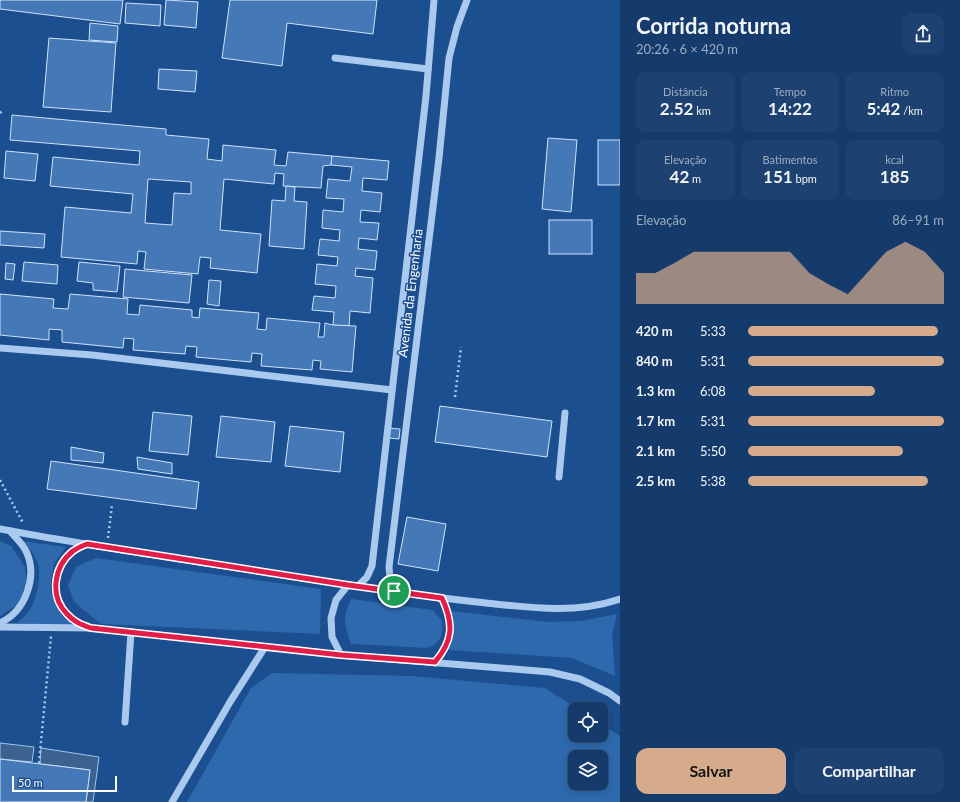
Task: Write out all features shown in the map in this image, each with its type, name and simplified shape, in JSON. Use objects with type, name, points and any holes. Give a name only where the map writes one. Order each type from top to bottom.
[{"type":"street","name":"Avenida da Engenharia","points":[[358,586],[366,577],[372,566],[426,96],[434,0]]},
{"type":"street","name":"Avenida da Engenharia","points":[[394,591],[390,579],[389,567],[439,158],[449,58],[457,27],[467,0]]},
{"type":"street","points":[[335,58],[428,69]]},
{"type":"street","points":[[0,348],[92,355],[392,390]]},
{"type":"street","points":[[559,477],[565,413]]},
{"type":"street","points":[[0,529],[348,585],[538,609],[570,609],[606,604],[620,599]]},
{"type":"street","points":[[0,623],[14,614],[22,604],[28,591],[31,578],[30,565],[26,552],[19,540],[9,531]]},
{"type":"street","points":[[87,544],[74,550],[64,560],[57,573],[56,588],[58,602],[66,614],[77,623],[91,628]]},
{"type":"street","points":[[341,655],[332,637],[331,618],[336,600],[348,585]]},
{"type":"street","points":[[435,662],[444,652],[449,639],[451,625],[448,612],[442,598]]},
{"type":"street","points":[[0,627],[91,628],[341,655],[550,672],[580,679],[609,693],[620,701]]},
{"type":"street","points":[[125,722],[131,632]]},
{"type":"street","points":[[172,802],[230,702],[265,647]]},
{"type":"path","points":[[0,113],[3,110]]},
{"type":"path","points":[[455,397],[461,347]]},
{"type":"path","points":[[0,480],[28,534]]},
{"type":"path","points":[[107,547],[112,505]]},
{"type":"path","points":[[39,763],[52,627]]},
{"type":"shaded area","points":[[0,541],[11,546],[25,567],[27,587],[17,605],[0,616]]},
{"type":"shaded area","points":[[23,541],[66,547],[54,564],[51,580],[51,593],[64,618],[75,626],[17,623],[31,608],[39,582],[39,569],[37,561]]},
{"type":"shaded area","points":[[96,558],[321,589],[320,634],[101,624],[74,602],[68,585],[76,567]]},
{"type":"shaded area","points":[[351,599],[432,610],[442,620],[442,634],[439,641],[427,648],[351,644],[345,616]]},
{"type":"shaded area","points":[[451,611],[548,622],[581,621],[617,614],[612,634],[615,676],[572,658],[449,650],[454,626]]},
{"type":"shaded area","points":[[272,673],[411,676],[545,688],[568,703],[568,742],[608,742],[608,728],[620,736],[620,802],[187,802],[251,688]]},
{"type":"shaded area","points":[[0,743],[34,747],[32,762],[0,759]]},
{"type":"shaded area","points":[[41,748],[99,757],[93,802],[86,802],[90,770],[40,764]]},
{"type":"building","points":[[0,0],[123,0],[120,24],[0,9]]},
{"type":"building","points":[[166,0],[198,2],[196,28],[164,25]]},
{"type":"building","points":[[230,0],[377,0],[373,34],[287,23],[282,66],[222,58]]},
{"type":"building","points":[[126,3],[161,5],[160,26],[125,23]]},
{"type":"building","points":[[90,23],[118,26],[117,42],[89,40]]},
{"type":"building","points":[[49,38],[116,43],[111,112],[43,107]]},
{"type":"building","points":[[159,69],[197,71],[195,92],[158,89]]},
{"type":"building","points":[[12,115],[166,129],[166,135],[209,139],[207,159],[222,161],[223,145],[276,150],[274,165],[286,166],[288,152],[332,156],[331,165],[323,166],[321,188],[283,186],[284,174],[275,173],[274,184],[224,179],[220,230],[261,234],[257,273],[210,268],[211,258],[200,257],[198,274],[144,269],[146,252],[138,251],[137,264],[61,257],[65,207],[131,213],[133,194],[50,186],[53,157],[139,165],[140,151],[10,140]],"holes":[[[148,179],[191,182],[191,194],[174,193],[172,225],[145,223]]]},
{"type":"building","points":[[548,138],[577,140],[571,212],[542,209]]},
{"type":"building","points":[[598,140],[620,140],[620,185],[598,185]]},
{"type":"building","points":[[6,151],[38,154],[35,181],[4,178]]},
{"type":"building","points":[[332,156],[389,161],[387,180],[363,178],[362,191],[382,193],[380,212],[361,210],[360,222],[379,223],[377,240],[359,238],[358,249],[377,251],[375,270],[356,268],[355,276],[373,278],[370,313],[350,311],[349,327],[333,325],[334,312],[312,310],[314,296],[335,298],[336,286],[315,284],[317,264],[337,266],[338,257],[318,255],[320,239],[339,241],[340,230],[322,228],[323,210],[343,212],[344,199],[326,198],[328,179],[350,181],[352,167],[331,165]]},
{"type":"building","points":[[286,186],[295,187],[294,201],[307,202],[304,249],[269,246],[272,200],[285,201]]},
{"type":"building","points":[[549,220],[592,220],[592,254],[549,254]]},
{"type":"building","points":[[0,231],[45,234],[44,248],[0,245]]},
{"type":"building","points":[[24,262],[58,265],[57,284],[22,281]]},
{"type":"building","points":[[79,262],[120,266],[117,292],[93,290],[93,283],[77,281]]},
{"type":"building","points":[[6,263],[15,264],[13,280],[5,279]]},
{"type":"building","points":[[125,269],[192,275],[189,303],[123,297]]},
{"type":"building","points":[[209,280],[221,281],[219,306],[207,304]]},
{"type":"building","points":[[0,294],[54,299],[53,308],[68,309],[70,294],[128,299],[127,314],[139,315],[140,305],[192,310],[192,317],[199,318],[200,308],[259,313],[257,329],[266,330],[267,318],[320,323],[318,337],[324,337],[325,323],[333,325],[356,326],[352,372],[320,369],[321,361],[313,360],[312,370],[261,366],[262,354],[252,353],[251,362],[196,357],[197,347],[186,346],[185,354],[133,350],[134,339],[124,338],[123,348],[62,342],[62,330],[49,329],[49,340],[0,335]]},
{"type":"building","points":[[440,406],[552,421],[547,457],[435,442]]},
{"type":"building","points":[[153,412],[192,416],[188,455],[149,451]]},
{"type":"building","points":[[221,416],[275,422],[271,462],[216,457]]},
{"type":"building","points":[[290,426],[344,432],[340,472],[285,466]]},
{"type":"building","points":[[389,428],[400,429],[399,439],[388,438]]},
{"type":"building","points":[[71,447],[104,453],[103,463],[71,460]]},
{"type":"building","points":[[137,457],[172,463],[172,474],[138,469]]},
{"type":"building","points":[[51,461],[199,482],[196,509],[47,489]]},
{"type":"building","points":[[407,517],[446,524],[438,571],[398,564]]},
{"type":"building","points":[[0,759],[90,770],[86,802],[0,802]]},
{"type":"route","points":[[87,544],[394,591],[442,598],[448,612],[451,625],[449,639],[444,652],[435,662],[341,655],[91,628],[77,623],[66,614],[58,602],[56,588],[57,573],[64,560],[74,550],[87,544]]}]
